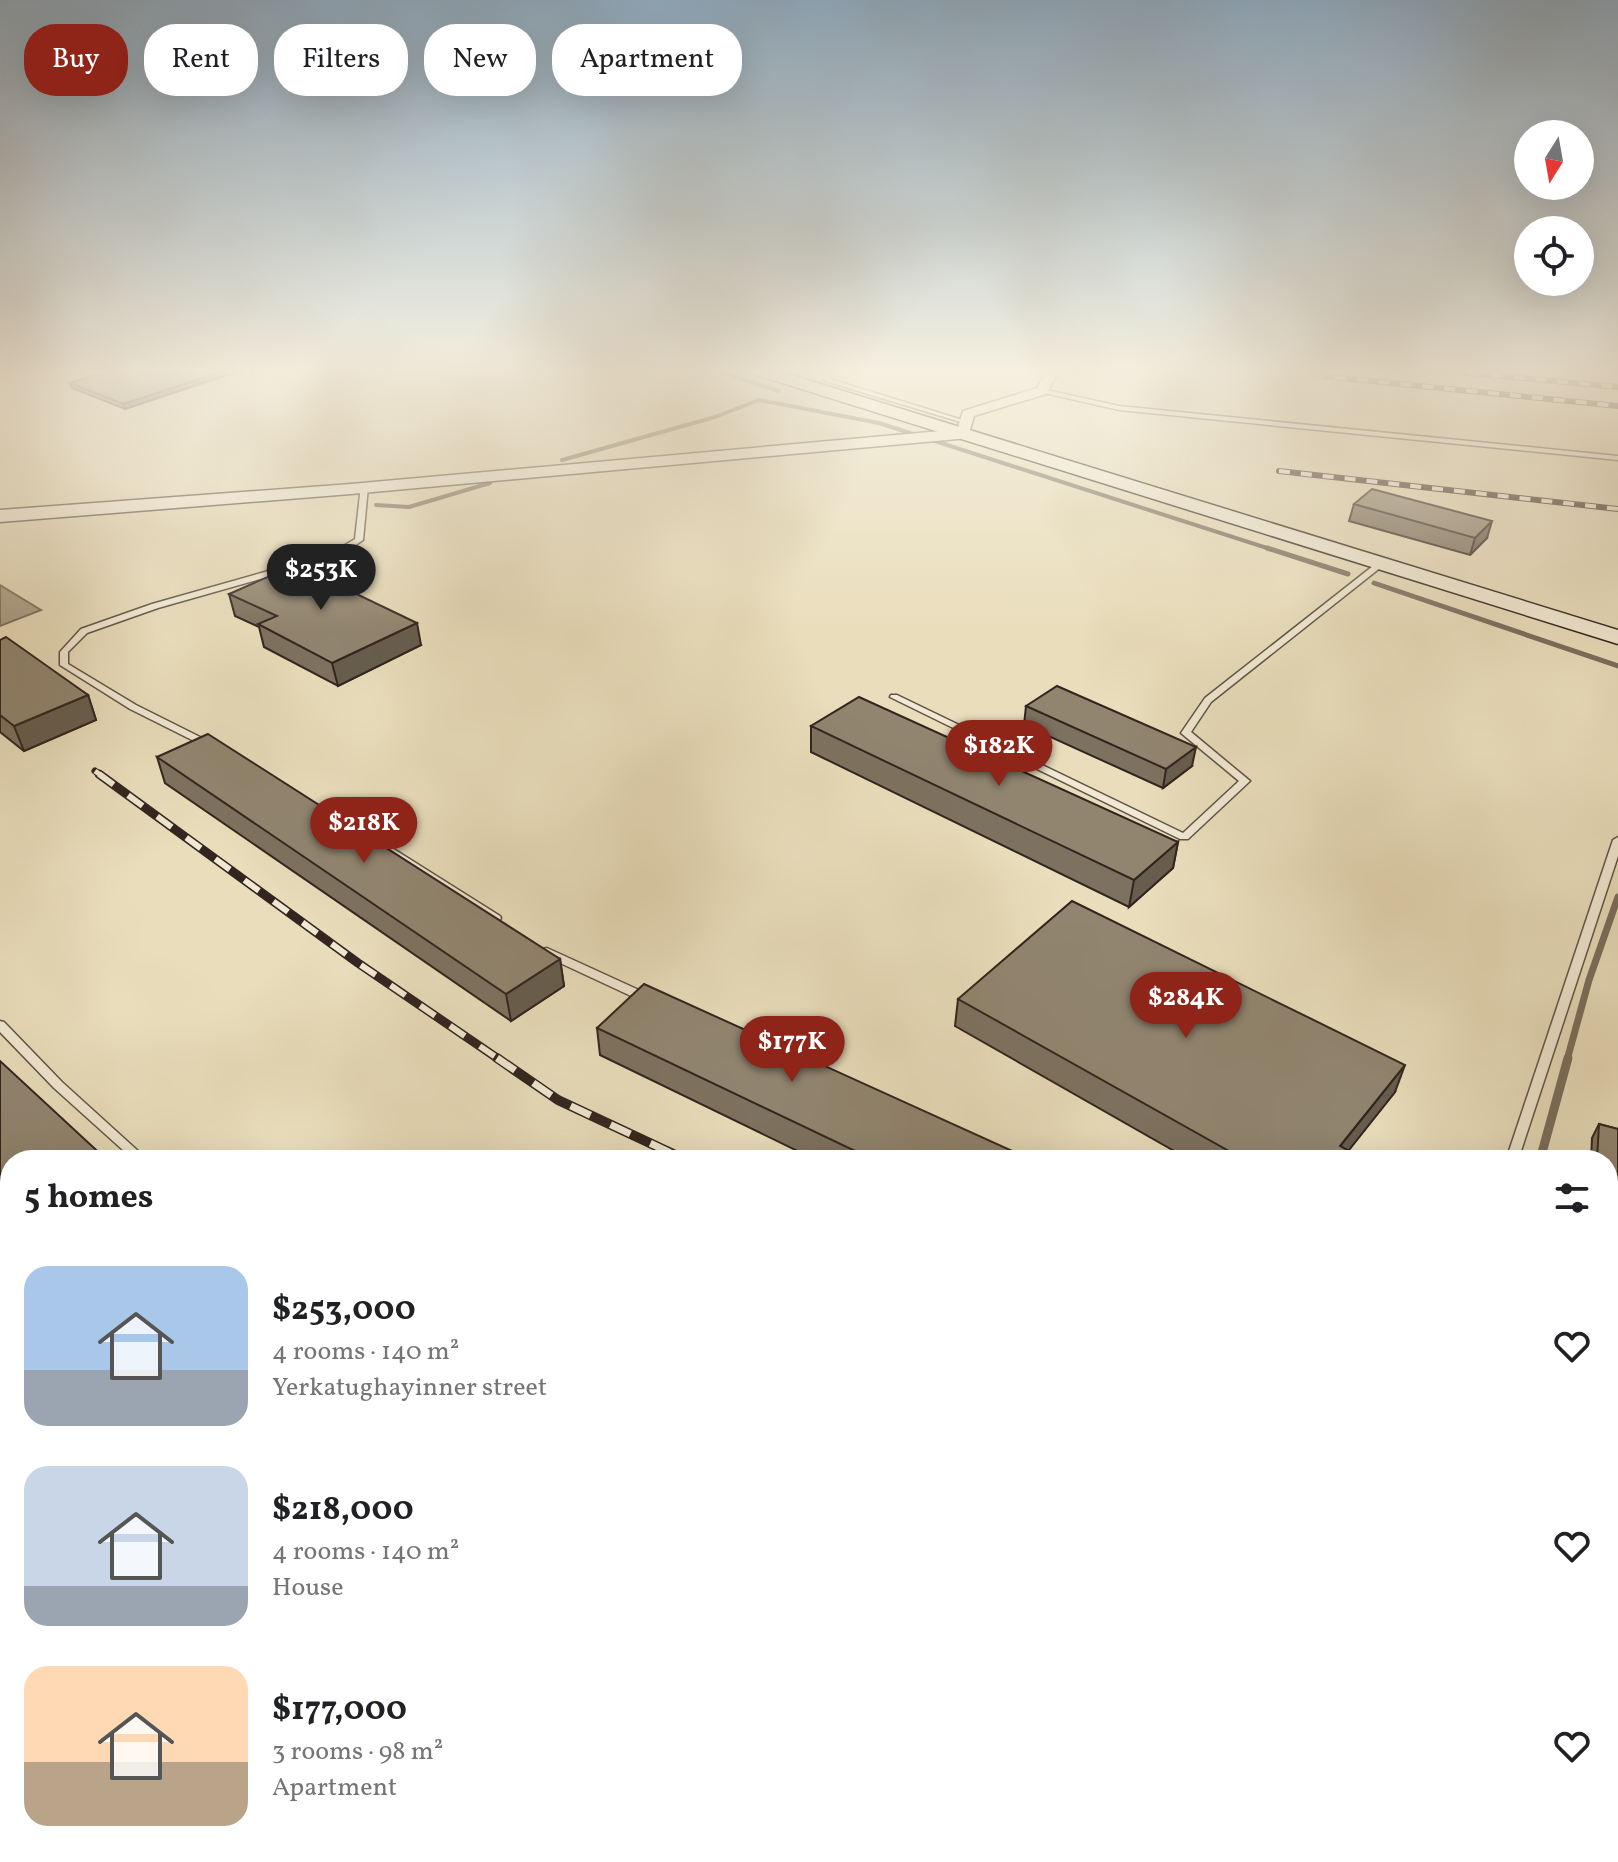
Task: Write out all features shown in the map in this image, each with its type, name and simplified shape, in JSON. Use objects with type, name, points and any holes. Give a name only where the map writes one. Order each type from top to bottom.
[{"type":"main road","points":[[1050,456],[1618,637]]},
{"type":"street","points":[[0,516],[730,456]]},
{"type":"lane","points":[[1597,456],[1618,458]]},
{"type":"lane","points":[[224,752],[133,707],[64,665],[64,652],[84,631],[155,606],[335,555],[359,540],[364,487]]},
{"type":"lane","points":[[894,697],[1184,837],[1245,781],[1186,733],[1208,700],[1381,564]]},
{"type":"lane","points":[[364,834],[502,922]]},
{"type":"lane","points":[[1515,1150],[1618,840]]},
{"type":"lane","points":[[539,946],[662,1006]]},
{"type":"lane","points":[[0,1025],[58,1085],[131,1150]]},
{"type":"shaded area","points":[[0,585],[41,610],[0,626]]},
{"type":"building","points":[[1372,489],[1492,521],[1475,538],[1354,504]]},
{"type":"building","points":[[311,558],[338,569],[321,577],[417,623],[332,663],[258,624],[277,616],[229,594]]},
{"type":"building","points":[[6,637],[88,695],[14,726],[0,715],[0,640]]},
{"type":"building","points":[[1057,686],[1196,747],[1166,769],[1026,706]]},
{"type":"building","points":[[859,697],[1178,842],[1134,880],[811,726]]},
{"type":"building","points":[[208,734],[560,959],[506,994],[157,757]]},
{"type":"building","points":[[1072,901],[1405,1065],[1340,1146],[1347,1150],[1227,1150],[958,999]]},
{"type":"building","points":[[644,984],[1010,1150],[853,1150],[597,1028]]},
{"type":"building","points":[[0,1061],[96,1150],[0,1150]]},
{"type":"building","points":[[1599,1124],[1618,1129],[1618,1150],[1598,1150]]},
{"type":"waterway","points":[[562,460],[577,456]]},
{"type":"waterway","points":[[981,456],[1273,550]]},
{"type":"waterway","points":[[376,505],[409,507],[490,483]]},
{"type":"waterway","points":[[1267,548],[1348,574]]},
{"type":"waterway","points":[[1374,583],[1618,666]]},
{"type":"waterway","points":[[1567,1060],[1589,980],[1618,897]]},
{"type":"waterway","points":[[1543,1150],[1568,1058]]},
{"type":"railway","points":[[1279,471],[1618,509]]},
{"type":"railway","points":[[95,771],[102,776]]},
{"type":"railway","points":[[99,774],[358,963],[500,1060]]},
{"type":"railway","points":[[497,1058],[558,1100],[665,1150]]}]
